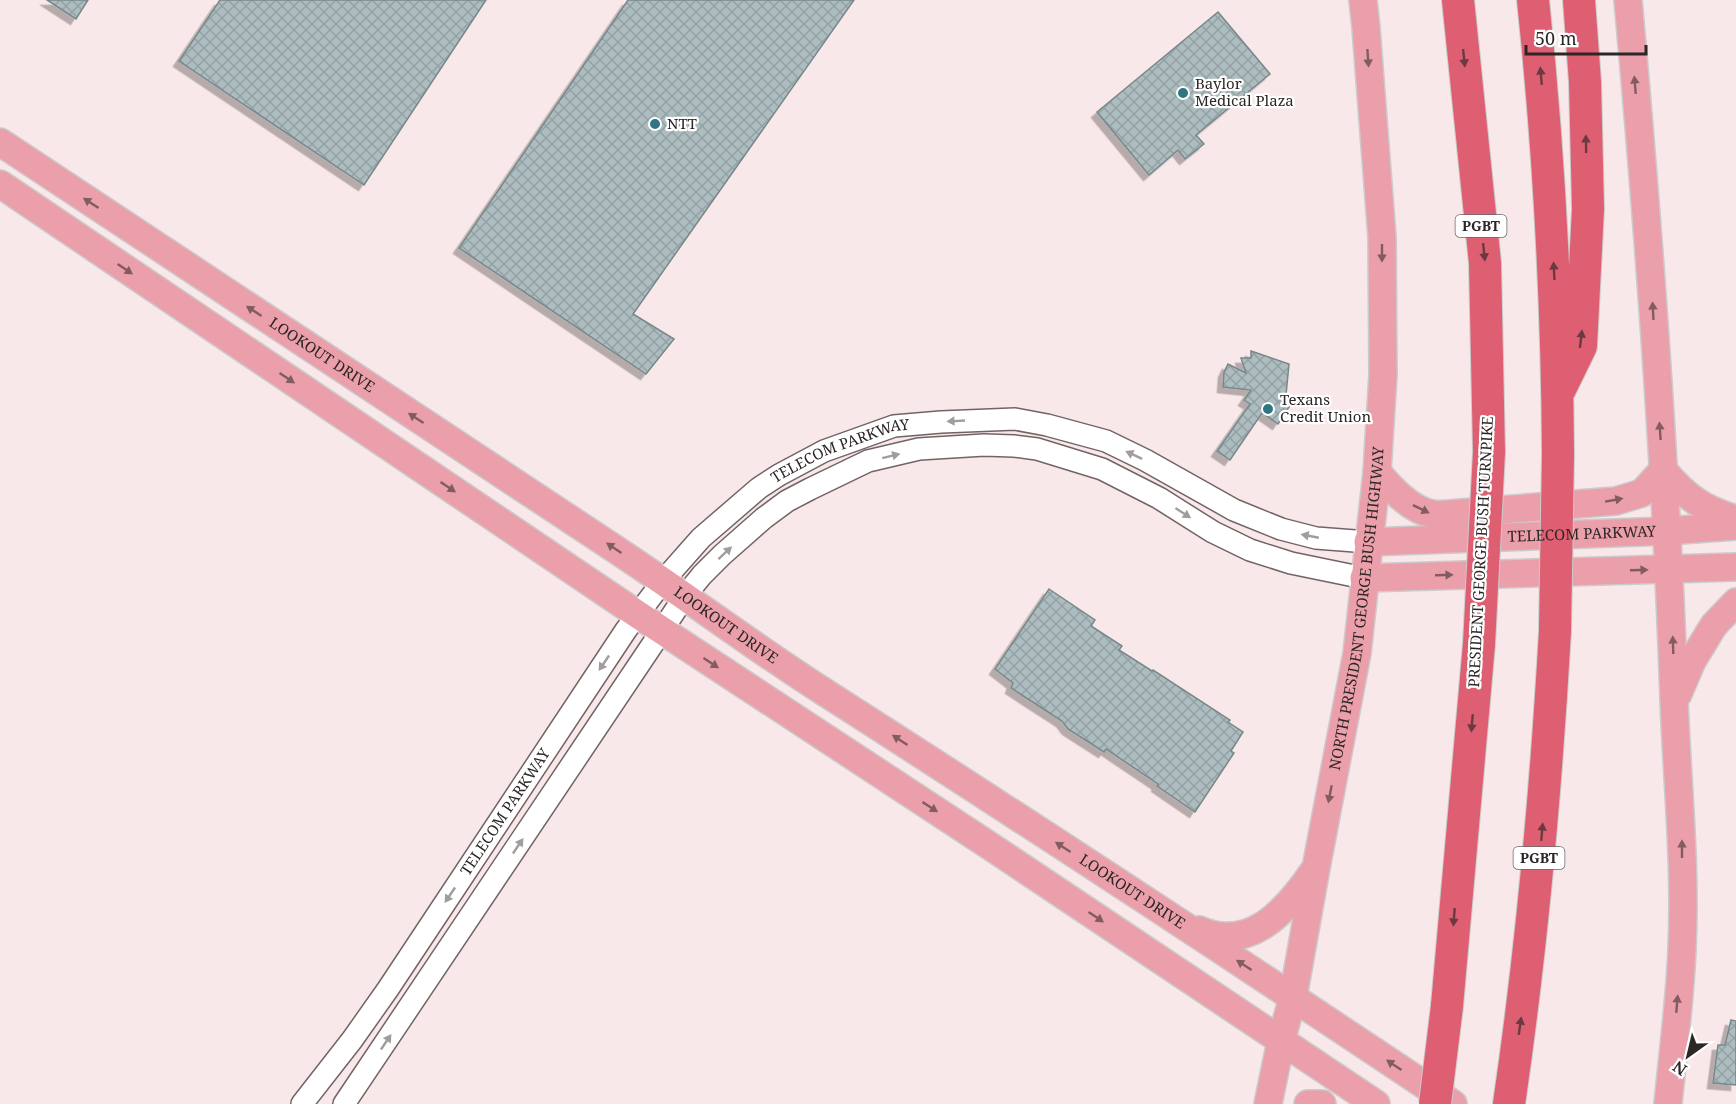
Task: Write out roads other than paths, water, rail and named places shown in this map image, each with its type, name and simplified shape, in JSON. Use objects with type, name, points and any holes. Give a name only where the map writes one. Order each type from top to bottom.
[{"type":"highway","name":"PRESIDENT GEORGE BUSH TURNPIKE","points":[[1435,1104],[1447,1006],[1479,644],[1489,452],[1485,263],[1458,0]]},
{"type":"highway","name":"PGBT","points":[[1510,1094],[1528,961],[1541,837],[1555,631],[1558,512],[1558,392],[1551,212],[1533,0]]},
{"type":"highway","points":[[1558,392],[1581,346],[1588,209],[1585,82],[1579,0]]},
{"type":"main road","name":"NORTH PRESIDENT GEORGE BUSH HIGHWAY","points":[[1268,1104],[1293,997],[1358,653],[1364,578],[1377,472],[1383,375],[1382,237],[1363,0]]},
{"type":"main road","points":[[1628,0],[1647,219],[1668,531],[1682,818],[1682,949],[1668,1104]]},
{"type":"main road","name":"LOOKOUT DRIVE","points":[[0,142],[663,581],[814,686],[885,729],[1453,1104]]},
{"type":"main road","points":[[0,184],[662,631],[1013,861],[1376,1104]]},
{"type":"main road","points":[[389,447],[412,440],[430,444],[497,471]]},
{"type":"main road","points":[[1377,472],[1396,494],[1432,514],[1440,514],[1616,501],[1642,493],[1663,470]]},
{"type":"main road","points":[[1663,470],[1679,489],[1695,502],[1736,519]]},
{"type":"main road","name":"TELECOM PARKWAY","points":[[1368,542],[1668,531],[1736,526]]},
{"type":"main road","name":"TELECOM PARKWAY","points":[[1364,578],[1736,567]]},
{"type":"main road","points":[[1675,704],[1692,662],[1714,625],[1736,602]]},
{"type":"main road","points":[[1168,916],[1222,937],[1255,930],[1281,912],[1316,868]]},
{"type":"main road","points":[[1308,1104],[1322,1104]]},
{"type":"street","points":[[1014,446],[1015,420]]},
{"type":"street","name":"TELECOM PARKWAY","points":[[302,1104],[388,989],[637,614],[663,581],[701,538],[742,502],[779,475],[824,451],[894,426],[1015,420],[1047,425],[1106,441],[1234,510],[1281,529],[1316,538],[1368,542]]},
{"type":"street","name":"TELECOM PARKWAY","points":[[348,1097],[685,596],[722,555],[787,501],[868,462],[919,449],[984,445],[1037,449],[1102,469],[1159,498],[1213,532],[1250,550],[1291,563],[1364,578]]},
{"type":"street","points":[[326,1072],[348,1097]]},
{"type":"place","name":"Baylor Medical Plaza","points":[[1183,93]]},
{"type":"place","name":"NTT","points":[[655,124]]},
{"type":"place","name":"Texans Credit Union","points":[[1268,409]]}]
